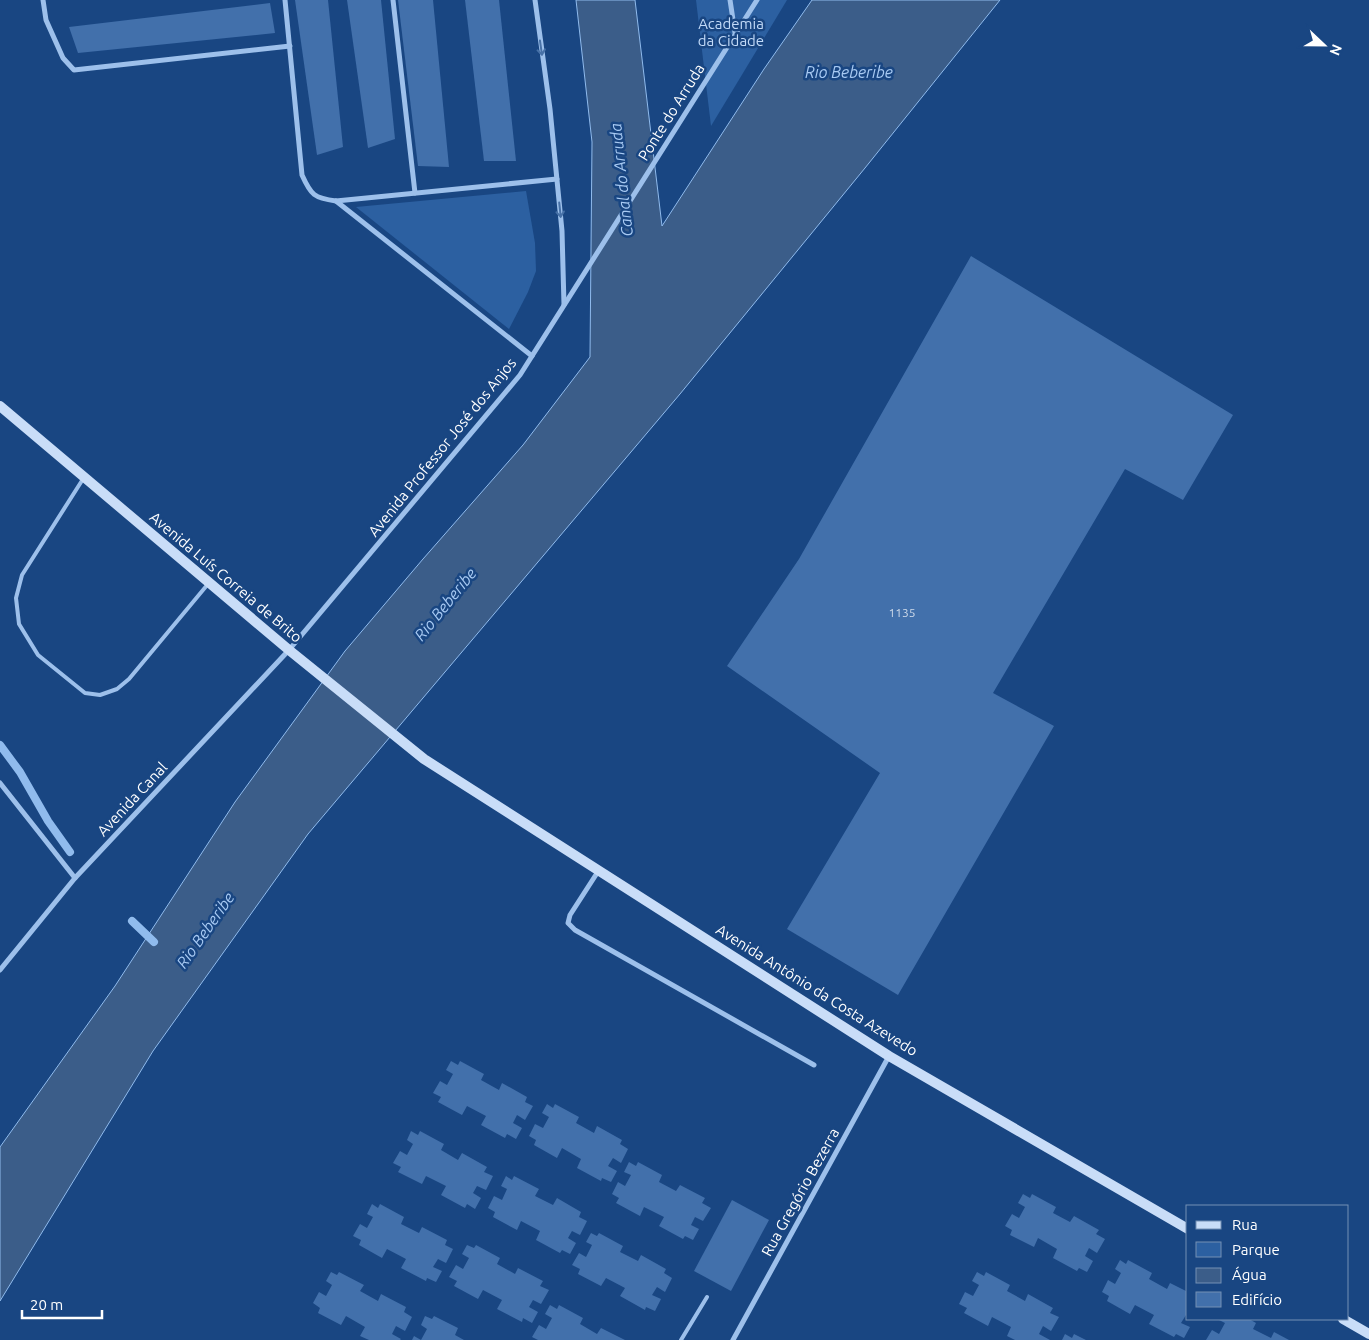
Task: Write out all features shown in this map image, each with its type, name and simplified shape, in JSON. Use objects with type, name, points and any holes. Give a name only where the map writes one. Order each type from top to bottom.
[{"type":"main road","name":"Avenida Luís Correia de Brito","points":[[0,406],[289,650],[436,767]]},
{"type":"main road","name":"Avenida Antônio da Costa Azevedo","points":[[436,767],[889,1056],[1186,1228]]},
{"type":"main road","points":[[1345,1320],[1369,1334]]},
{"type":"street","points":[[43,0],[46,20],[63,58],[74,70],[290,46]]},
{"type":"street","points":[[285,0],[302,175],[310,191],[321,199],[336,201],[557,179]]},
{"type":"street","points":[[393,0],[415,193]]},
{"type":"street","points":[[535,0],[550,109],[562,231],[564,306]]},
{"type":"street","points":[[730,0],[735,34]]},
{"type":"street","name":"Ponte do Arruda","points":[[564,306],[757,0]]},
{"type":"street","points":[[336,201],[532,356]]},
{"type":"street","name":"Avenida Professor José dos Anjos","points":[[289,650],[520,376],[564,306]]},
{"type":"street","name":"Avenida Canal","points":[[0,970],[75,878],[289,650]]},
{"type":"street","points":[[0,783],[75,878]]},
{"type":"street","points":[[599,870],[570,914],[568,923],[575,930],[814,1065]]},
{"type":"street","name":"Rua Gregório Bezerra","points":[[732,1340],[889,1056]]},
{"type":"lane","points":[[84,477],[22,575],[16,598],[19,624],[38,655],[85,693],[100,696],[117,689],[129,679],[209,582]]},
{"type":"lane","points":[[681,1340],[706,1297]]},
{"type":"green space","name":"Academia da Cidade","points":[[696,0],[787,0],[711,126]]},
{"type":"green space","points":[[526,191],[535,243],[536,271],[528,292],[509,329],[356,207]]},
{"type":"water","name":"Rio Beberibe","points":[[576,0],[635,0],[662,226],[764,69],[812,0],[1000,0],[680,394],[308,834],[153,1051],[0,1301],[0,1147],[115,986],[235,802],[345,651],[523,445],[590,357],[592,142]]},
{"type":"building","points":[[295,0],[328,0],[343,147],[317,155]]},
{"type":"building","points":[[347,0],[381,0],[395,139],[368,148]]},
{"type":"building","points":[[398,0],[433,0],[449,167],[418,166]]},
{"type":"building","points":[[465,0],[499,0],[516,161],[484,161]]},
{"type":"building","points":[[270,3],[275,33],[78,53],[69,27]]},
{"type":"building","points":[[971,256],[1233,415],[1183,500],[1125,469],[993,693],[1054,726],[898,995],[787,929],[880,773],[727,666],[799,559]]},
{"type":"building","points":[[451,1061],[458,1065],[460,1061],[484,1074],[481,1080],[499,1090],[502,1083],[527,1097],[525,1102],[533,1106],[525,1120],[517,1115],[513,1123],[522,1128],[516,1139],[507,1134],[505,1138],[481,1125],[486,1116],[467,1106],[462,1115],[438,1102],[441,1097],[433,1093],[440,1081],[447,1085],[453,1074],[446,1070]]},
{"type":"building","points":[[547,1104],[553,1108],[555,1104],[579,1117],[576,1123],[594,1133],[597,1126],[622,1140],[620,1144],[628,1149],[621,1163],[613,1158],[608,1166],[617,1171],[611,1182],[602,1178],[601,1181],[577,1168],[581,1159],[562,1148],[557,1158],[534,1145],[536,1140],[529,1136],[535,1124],[543,1128],[549,1117],[542,1113]]},
{"type":"building","points":[[411,1131],[418,1135],[420,1131],[444,1144],[441,1150],[458,1160],[462,1153],[487,1167],[484,1172],[493,1176],[486,1190],[477,1186],[473,1193],[481,1198],[475,1209],[467,1204],[465,1208],[441,1195],[446,1186],[426,1176],[422,1184],[398,1172],[401,1167],[393,1163],[400,1151],[407,1155],[413,1144],[407,1140]]},
{"type":"building","points":[[629,1162],[636,1166],[638,1162],[662,1175],[659,1182],[676,1191],[680,1185],[705,1198],[702,1203],[711,1208],[703,1221],[695,1217],[691,1225],[699,1229],[693,1240],[685,1236],[683,1239],[659,1226],[664,1217],[644,1207],[640,1216],[616,1203],[619,1198],[612,1194],[618,1182],[625,1186],[631,1175],[624,1172]]},
{"type":"building","points":[[506,1176],[512,1180],[514,1176],[539,1189],[535,1196],[553,1205],[557,1198],[581,1212],[579,1217],[587,1221],[580,1235],[572,1231],[568,1238],[576,1243],[570,1254],[562,1250],[560,1253],[536,1240],[540,1231],[521,1221],[517,1230],[493,1217],[495,1212],[488,1208],[494,1196],[502,1200],[507,1189],[501,1186]]},
{"type":"building","points":[[1023,1194],[1030,1198],[1032,1194],[1056,1207],[1053,1213],[1070,1222],[1074,1216],[1099,1230],[1096,1234],[1105,1239],[1097,1253],[1089,1248],[1085,1256],[1093,1261],[1087,1272],[1079,1268],[1077,1271],[1053,1258],[1057,1249],[1038,1238],[1034,1247],[1010,1235],[1012,1230],[1005,1226],[1012,1214],[1019,1218],[1025,1207],[1018,1203]]},
{"type":"building","points":[[732,1200],[769,1220],[731,1291],[694,1271]]},
{"type":"building","points":[[372,1204],[378,1208],[380,1204],[404,1217],[401,1224],[419,1233],[422,1227],[447,1240],[445,1245],[453,1249],[446,1263],[438,1259],[433,1267],[442,1271],[436,1282],[427,1278],[426,1281],[401,1268],[406,1259],[387,1249],[382,1258],[359,1245],[361,1240],[353,1236],[360,1224],[367,1228],[373,1217],[367,1214]]},
{"type":"building","points":[[591,1233],[597,1236],[599,1233],[623,1246],[620,1252],[638,1261],[641,1255],[666,1269],[664,1273],[672,1278],[665,1292],[657,1287],[652,1295],[661,1299],[655,1311],[646,1307],[645,1310],[620,1296],[625,1288],[606,1278],[601,1286],[578,1274],[580,1269],[572,1265],[579,1253],[586,1257],[592,1245],[586,1242]]},
{"type":"building","points":[[467,1245],[474,1248],[476,1245],[500,1258],[497,1264],[515,1274],[518,1268],[543,1281],[540,1286],[549,1290],[541,1304],[533,1300],[529,1307],[538,1312],[532,1323],[523,1318],[522,1322],[497,1309],[502,1300],[483,1290],[478,1299],[454,1286],[457,1281],[449,1277],[456,1265],[463,1269],[469,1258],[462,1254]]},
{"type":"building","points":[[1120,1260],[1126,1264],[1128,1260],[1152,1273],[1149,1279],[1167,1289],[1170,1283],[1186,1291],[1186,1315],[1181,1323],[1190,1327],[1184,1338],[1176,1334],[1174,1337],[1149,1324],[1154,1315],[1135,1305],[1130,1314],[1107,1301],[1109,1296],[1102,1292],[1108,1280],[1115,1284],[1121,1273],[1115,1269]]},
{"type":"building","points":[[331,1272],[337,1275],[339,1272],[364,1285],[360,1291],[378,1301],[381,1294],[406,1307],[404,1312],[412,1317],[405,1331],[396,1326],[392,1334],[401,1339],[369,1340],[360,1336],[365,1327],[346,1316],[341,1325],[318,1313],[320,1308],[313,1303],[319,1292],[326,1296],[332,1285],[326,1281]]},
{"type":"building","points":[[977,1272],[984,1276],[986,1272],[1010,1285],[1007,1291],[1025,1301],[1028,1294],[1053,1308],[1050,1313],[1059,1317],[1051,1331],[1043,1326],[1039,1334],[1050,1340],[1015,1340],[1007,1336],[1011,1327],[992,1317],[988,1326],[964,1313],[967,1308],[959,1304],[965,1292],[973,1296],[979,1285],[972,1281]]},
{"type":"building","points":[[550,1305],[557,1309],[559,1305],[583,1318],[580,1324],[597,1334],[601,1328],[625,1340],[538,1340],[532,1337],[539,1325],[546,1329],[552,1318],[545,1314]]},
{"type":"building","points":[[425,1316],[432,1319],[434,1316],[458,1328],[455,1335],[464,1340],[421,1340],[427,1329],[421,1325]]},
{"type":"building","points":[[1219,1320],[1251,1320],[1256,1323],[1253,1329],[1271,1338],[1274,1332],[1289,1340],[1206,1340],[1212,1330],[1219,1334],[1225,1323]]},
{"type":"building","points":[[1065,1334],[1072,1338],[1074,1334],[1086,1340],[1062,1340]]},
{"type":"building","points":[[414,1336],[421,1340],[412,1340]]},
{"type":"waterway","points":[[0,745],[20,772],[48,821],[70,852]]},
{"type":"waterway","points":[[132,921],[154,942]]},
{"type":"water label","name":"Canal do Arruda","points":[[621,180]]}]
